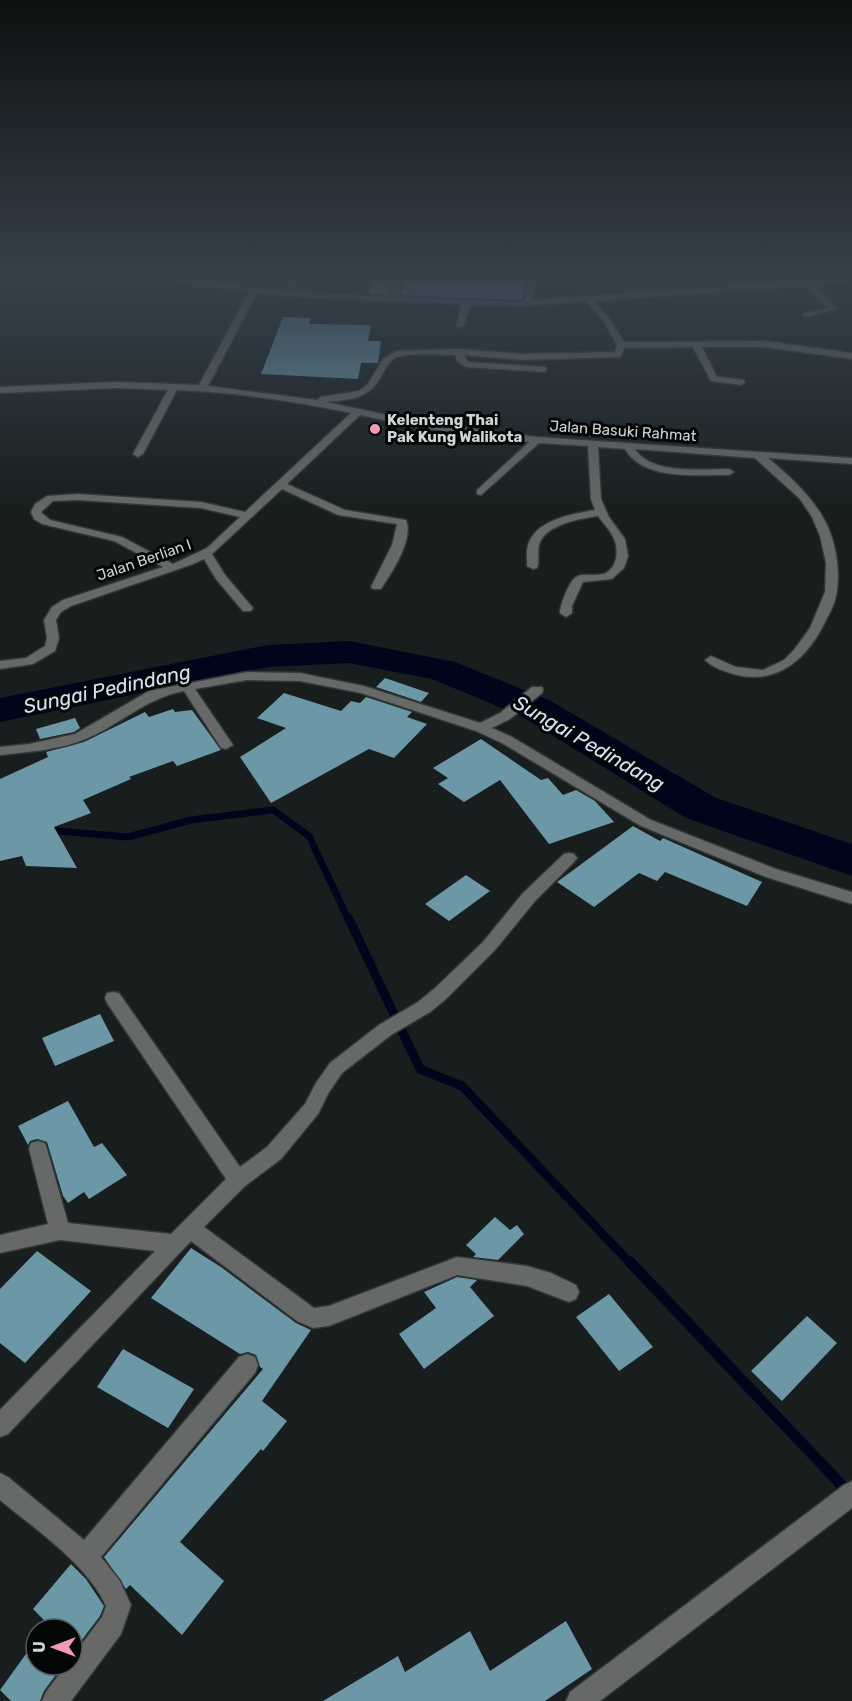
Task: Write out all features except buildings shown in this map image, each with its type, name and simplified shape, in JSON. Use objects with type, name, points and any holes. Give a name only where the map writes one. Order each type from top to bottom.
[{"type":"street","points":[[202,387],[218,356]]},
{"type":"street","points":[[312,402],[364,393],[375,380],[382,365],[391,356]]},
{"type":"street","points":[[460,356],[466,363],[543,369]]},
{"type":"street","points":[[515,356],[551,356]]},
{"type":"street","points":[[702,356],[714,379],[741,382]]},
{"type":"street","name":"Jalan Basuki Rahmat","points":[[0,390],[107,385],[202,387],[312,402],[420,425],[537,440],[852,461]]},
{"type":"street","points":[[138,454],[174,386]]},
{"type":"street","name":"Jalan Berlian I","points":[[0,665],[29,661],[51,648],[53,638],[50,620],[56,609],[67,603],[206,553],[358,412]]},
{"type":"street","points":[[481,492],[537,440]]},
{"type":"street","points":[[566,613],[566,606],[579,579],[608,576],[614,572],[620,562],[622,551],[620,539],[601,512],[594,486],[593,445]]},
{"type":"street","points":[[629,447],[637,459],[648,464],[670,469],[729,472]]},
{"type":"street","points":[[711,660],[732,670],[749,673],[775,670],[786,666],[795,659],[817,628],[830,598],[832,585],[829,549],[815,511],[801,493],[757,454]]},
{"type":"street","points":[[281,484],[342,513],[403,523],[397,547],[377,587]]},
{"type":"street","points":[[171,567],[118,539],[46,522],[38,517],[36,512],[39,506],[51,498],[78,497],[201,505],[248,516]]},
{"type":"street","points":[[533,566],[533,548],[538,537],[565,520],[601,512]]},
{"type":"street","points":[[206,553],[215,571],[247,608]]},
{"type":"street","points":[[0,751],[29,748],[79,737],[154,694],[247,676],[300,676],[364,690],[481,728],[507,740],[613,805],[656,828],[771,873],[852,898]]},
{"type":"street","points":[[187,686],[226,744]]},
{"type":"street","points":[[481,728],[505,716],[537,690]]},
{"type":"street","points":[[0,1426],[190,1227],[238,1180],[274,1153],[312,1108],[336,1068],[385,1030],[424,1007],[452,982],[489,946],[529,897],[569,858]]},
{"type":"street","points":[[113,998],[238,1180]]},
{"type":"street","points":[[38,1149],[60,1231]]},
{"type":"street","points":[[190,1227],[294,1307],[313,1318],[328,1316],[457,1266],[527,1276],[551,1283],[569,1292]]},
{"type":"street","points":[[0,1244],[60,1231],[175,1244]]},
{"type":"street","points":[[84,1558],[247,1365]]},
{"type":"street","points":[[0,1485],[84,1558],[112,1589],[119,1605],[112,1625],[55,1701]]},
{"type":"street","points":[[579,1701],[852,1493]]},
{"type":"waterway","name":"Sungai Pedindang","points":[[0,710],[268,656],[349,652],[442,670],[535,708],[701,808],[852,860]]},
{"type":"waterway","points":[[46,830],[128,837],[191,820],[273,810],[309,836],[349,921]]},
{"type":"waterway","points":[[349,919],[420,1069],[462,1086],[631,1264]]},
{"type":"waterway","points":[[630,1262],[852,1496]]},
{"type":"place","name":"Kelenteng Thai Pak Kung Walikota","points":[[375,429]]}]
